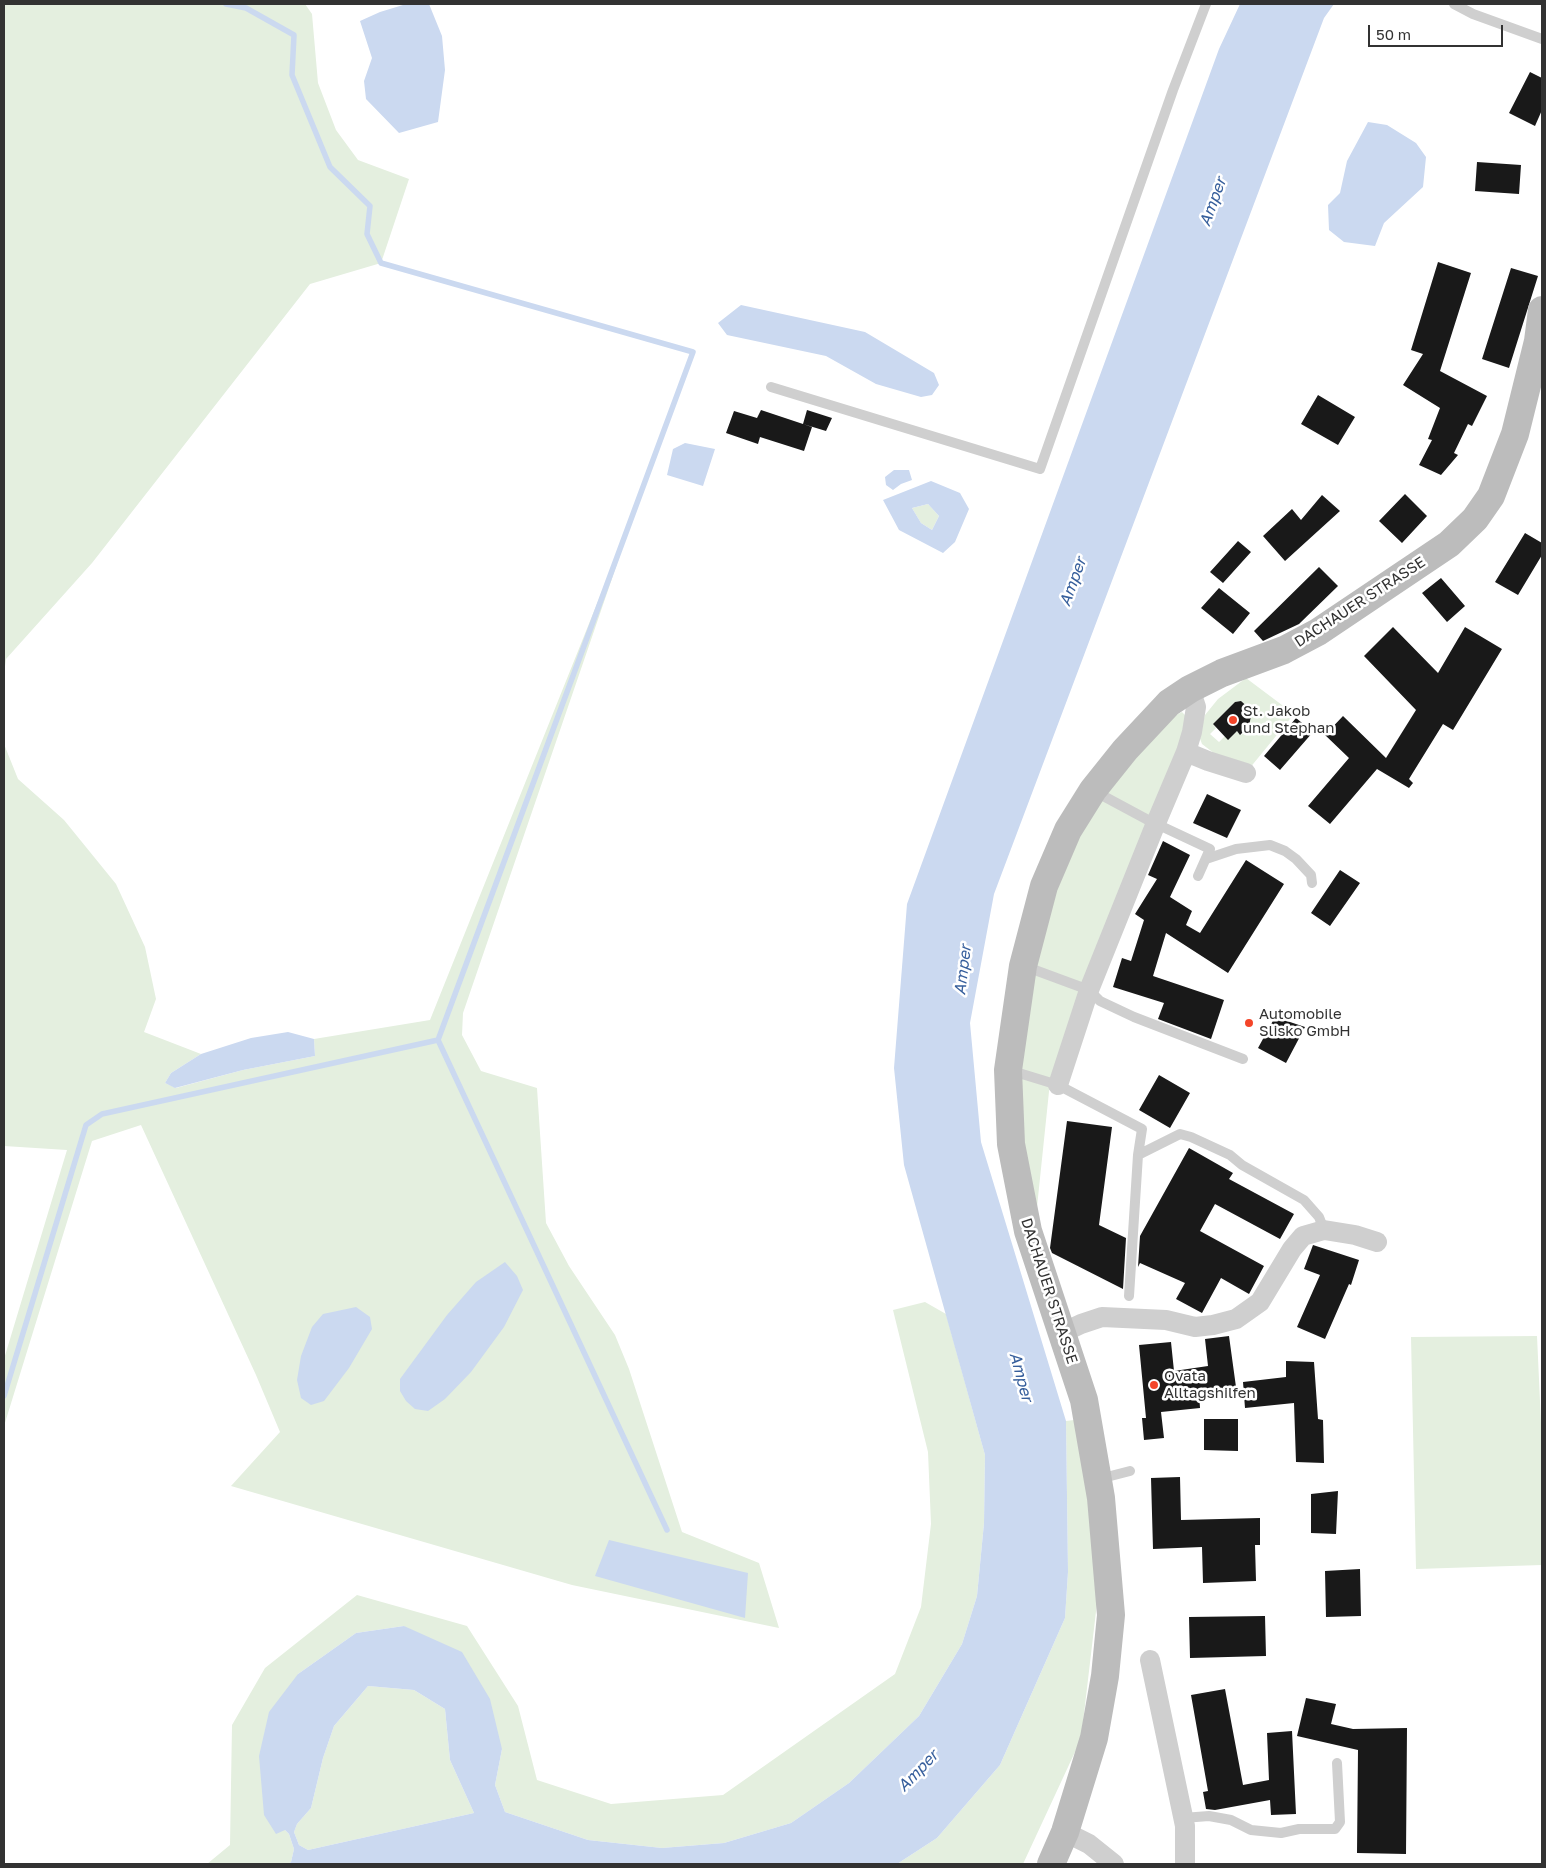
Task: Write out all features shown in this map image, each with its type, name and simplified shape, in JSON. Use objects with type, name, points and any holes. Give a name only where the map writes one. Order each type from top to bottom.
[{"type":"main road","name":"DACHAUER STRASSE","points":[[1051,1864],[1066,1832],[1094,1738],[1105,1676],[1111,1615],[1101,1498],[1084,1400],[1028,1230],[1011,1144],[1008,1070],[1023,966],[1044,886],[1068,830],[1093,790],[1125,750],[1169,703],[1190,689],[1222,673],[1284,650],[1318,632],[1449,544],[1462,532],[1491,496],[1515,434],[1540,342],[1542,310]]},
{"type":"street","points":[[1058,1085],[1090,990],[1186,752],[1192,732],[1196,707],[1190,689]]},
{"type":"street","points":[[1186,752],[1246,773]]},
{"type":"street","points":[[1062,1333],[1102,1317],[1166,1320],[1195,1327],[1236,1319],[1260,1302],[1292,1248],[1303,1236],[1324,1230],[1355,1235],[1377,1242]]},
{"type":"street","points":[[1150,1660],[1183,1818],[1185,1864]]},
{"type":"street","points":[[1066,1832],[1089,1844],[1114,1864]]},
{"type":"lane","points":[[771,387],[1040,469],[1173,90],[1206,4]]},
{"type":"lane","points":[[1454,4],[1473,14],[1542,39]]},
{"type":"lane","points":[[1093,790],[1210,849],[1198,876]]},
{"type":"lane","points":[[1206,858],[1236,849],[1270,845],[1285,851],[1296,859],[1311,875],[1312,883]]},
{"type":"lane","points":[[1023,966],[1090,990],[1100,1001],[1134,1017],[1243,1060]]},
{"type":"lane","points":[[1008,1070],[1058,1085],[1142,1129],[1138,1155],[1129,1296]]},
{"type":"lane","points":[[1138,1155],[1180,1134],[1191,1137],[1230,1155],[1242,1165],[1304,1200],[1319,1217],[1324,1230]]},
{"type":"lane","points":[[1098,1479],[1130,1471]]},
{"type":"lane","points":[[1183,1818],[1209,1816],[1231,1820],[1251,1830],[1281,1833],[1299,1829],[1335,1829],[1340,1822],[1337,1763]]},
{"type":"green space","points":[[4,4],[305,4],[312,14],[318,83],[336,130],[358,160],[409,179],[381,263],[310,284],[92,563],[6,659],[4,674]]},
{"type":"green space","points":[[641,494],[463,1013],[462,1035],[481,1071],[537,1088],[546,1223],[569,1266],[615,1335],[629,1369],[682,1532],[759,1563],[779,1628],[572,1585],[231,1486],[280,1432],[256,1375],[141,1125],[92,1141],[4,1426],[4,1359],[67,1150],[4,1146],[4,744],[18,779],[64,820],[116,884],[145,947],[156,999],[144,1032],[201,1054],[171,1073],[165,1083],[176,1088],[243,1070],[315,1056],[314,1039],[430,1020]]},
{"type":"green space","points":[[928,504],[939,516],[932,530],[921,523],[912,508]]},
{"type":"green space","points":[[1246,678],[1294,714],[1249,769],[1215,754],[1202,744],[1199,736],[1205,715],[1218,699]],"holes":[[[1241,701],[1252,711],[1251,717],[1246,722],[1250,726],[1241,735],[1237,731],[1229,739],[1225,736],[1219,742],[1210,734],[1216,728],[1213,724],[1235,702]]]},
{"type":"green space","points":[[1182,712],[1185,715],[1185,730],[1050,1082],[1037,1207],[1019,1143],[1018,1073],[1033,970],[1054,891],[1079,834],[1117,775],[1176,715]]},
{"type":"green space","points":[[925,1302],[946,1314],[985,1455],[984,1523],[977,1596],[962,1644],[919,1716],[849,1783],[791,1823],[724,1843],[662,1848],[588,1840],[505,1812],[495,1785],[502,1749],[404,1626],[356,1633],[298,1674],[285,1830],[289,1834],[294,1849],[291,1862],[288,1864],[207,1864],[230,1845],[232,1725],[265,1668],[357,1595],[467,1626],[518,1706],[537,1780],[611,1804],[723,1795],[895,1674],[921,1607],[931,1524],[928,1452],[893,1310]]},
{"type":"green space","points":[[1537,1336],[1542,1445],[1542,1565],[1416,1569],[1411,1337]]},
{"type":"green space","points":[[1082,1419],[1097,1603],[1081,1739],[1023,1864],[897,1864],[937,1838],[1000,1765],[1065,1618],[1068,1572],[1066,1421]]},
{"type":"green space","points":[[368,1686],[414,1690],[445,1709],[450,1760],[474,1813],[308,1850],[299,1845],[294,1832],[297,1824],[311,1808],[323,1758],[334,1726]]},
{"type":"water","points":[[429,4],[442,36],[445,70],[438,122],[399,133],[366,99],[364,81],[372,58],[360,21],[403,5]]},
{"type":"water","name":"Amper","points":[[1240,4],[1334,4],[1324,18],[994,894],[970,1023],[981,1142],[1066,1421],[1068,1572],[1065,1618],[1000,1765],[937,1838],[897,1864],[288,1864],[291,1862],[294,1849],[289,1834],[285,1830],[276,1834],[264,1815],[259,1756],[269,1712],[298,1674],[356,1633],[404,1626],[462,1652],[490,1699],[502,1749],[495,1785],[505,1812],[588,1840],[662,1848],[724,1843],[791,1823],[849,1783],[919,1716],[962,1644],[977,1596],[984,1523],[985,1455],[904,1165],[894,1068],[907,904],[1219,49]],"holes":[[[368,1686],[414,1690],[445,1709],[450,1760],[474,1813],[308,1850],[299,1845],[294,1832],[297,1824],[311,1808],[323,1758],[334,1726]]]},
{"type":"water","points":[[1368,122],[1387,125],[1416,143],[1426,157],[1423,187],[1384,223],[1375,246],[1344,242],[1329,230],[1328,205],[1340,193],[1347,161]]},
{"type":"water","points":[[741,305],[865,332],[934,373],[939,385],[932,395],[921,397],[876,384],[826,356],[727,335],[718,323]]},
{"type":"water","points":[[685,443],[715,449],[703,486],[667,475],[673,449]]},
{"type":"water","points":[[894,470],[909,470],[912,480],[901,484],[893,490],[886,485],[885,477]]},
{"type":"water","points":[[931,481],[960,493],[969,509],[955,542],[943,553],[899,530],[883,500]],"holes":[[[928,504],[939,516],[932,530],[921,523],[912,508]]]},
{"type":"water","points":[[288,1032],[314,1039],[315,1056],[243,1070],[175,1088],[165,1083],[171,1073],[201,1054],[251,1038]]},
{"type":"water","points":[[505,1262],[517,1276],[523,1290],[504,1327],[471,1372],[445,1399],[428,1411],[415,1409],[406,1401],[400,1391],[400,1379],[447,1315],[476,1282]]},
{"type":"water","points":[[356,1307],[370,1317],[372,1329],[349,1368],[324,1401],[311,1405],[301,1398],[297,1380],[301,1356],[312,1327],[323,1314]]},
{"type":"water","points":[[609,1540],[748,1573],[745,1618],[595,1576]]},
{"type":"building","points":[[1530,72],[1542,78],[1542,110],[1535,126],[1509,113]]},
{"type":"building","points":[[1477,162],[1521,165],[1519,194],[1475,191]]},
{"type":"building","points":[[1438,262],[1471,273],[1440,371],[1487,396],[1472,426],[1468,424],[1454,453],[1458,455],[1441,475],[1419,465],[1432,440],[1428,439],[1440,408],[1403,385],[1423,354],[1411,350]]},
{"type":"building","points":[[1511,268],[1538,276],[1509,368],[1482,359]]},
{"type":"building","points":[[1318,395],[1355,417],[1338,445],[1301,424]]},
{"type":"building","points":[[761,410],[812,427],[804,451],[760,437],[758,444],[726,433],[734,411],[757,418]]},
{"type":"building","points":[[807,410],[832,418],[826,431],[803,424]]},
{"type":"building","points":[[1405,494],[1427,516],[1402,543],[1379,521]]},
{"type":"building","points":[[1322,495],[1340,511],[1285,561],[1263,536],[1292,509],[1301,520]]},
{"type":"building","points":[[1525,533],[1542,543],[1542,555],[1518,595],[1495,582]]},
{"type":"building","points":[[1238,541],[1251,552],[1223,583],[1210,572]]},
{"type":"building","points":[[1319,567],[1338,586],[1299,624],[1263,641],[1254,631]]},
{"type":"building","points":[[1441,578],[1465,606],[1447,622],[1422,593]]},
{"type":"building","points":[[1219,588],[1250,613],[1233,634],[1201,608]]},
{"type":"building","points":[[1393,627],[1438,673],[1465,627],[1502,649],[1453,730],[1443,724],[1409,779],[1413,783],[1409,788],[1377,769],[1330,824],[1308,806],[1349,758],[1325,735],[1343,716],[1386,758],[1416,710],[1364,656]]},
{"type":"building","name":"St. Jakob und Stephan","points":[[1241,701],[1252,711],[1249,726],[1240,735],[1237,731],[1228,740],[1213,724],[1235,702]]},
{"type":"building","points":[[1296,718],[1313,732],[1280,770],[1264,756]]},
{"type":"building","points":[[1207,794],[1241,810],[1227,838],[1193,823]]},
{"type":"building","points":[[1163,841],[1190,855],[1170,897],[1192,911],[1186,925],[1200,933],[1246,860],[1284,884],[1228,973],[1166,933],[1153,976],[1224,1000],[1211,1039],[1158,1019],[1164,1003],[1113,987],[1122,958],[1131,961],[1144,920],[1135,914],[1157,879],[1148,875]]},
{"type":"building","points":[[1340,870],[1360,883],[1330,926],[1311,913]]},
{"type":"building","points":[[1275,1017],[1305,1027],[1286,1063],[1258,1048]]},
{"type":"building","points":[[1159,1075],[1190,1093],[1170,1128],[1139,1110]]},
{"type":"building","points":[[1067,1121],[1112,1127],[1099,1225],[1126,1238],[1123,1289],[1052,1253],[1050,1248]]},
{"type":"building","points":[[1189,1148],[1233,1173],[1229,1179],[1294,1214],[1280,1239],[1215,1204],[1200,1231],[1264,1266],[1249,1294],[1221,1278],[1202,1313],[1176,1299],[1185,1283],[1140,1263],[1138,1267],[1140,1236]]},
{"type":"building","points":[[1313,1245],[1359,1260],[1351,1285],[1349,1284],[1325,1339],[1297,1327],[1320,1275],[1304,1269]]},
{"type":"building","points":[[1229,1336],[1236,1387],[1199,1392],[1200,1408],[1161,1412],[1164,1438],[1144,1440],[1142,1418],[1146,1418],[1139,1345],[1171,1342],[1174,1371],[1208,1366],[1205,1339]]},
{"type":"building","points":[[1286,1361],[1314,1362],[1318,1419],[1323,1420],[1324,1463],[1296,1462],[1294,1403],[1245,1408],[1243,1382],[1286,1377]]},
{"type":"building","points":[[1204,1419],[1238,1419],[1238,1451],[1204,1450]]},
{"type":"building","points":[[1180,1477],[1181,1520],[1260,1518],[1260,1545],[1255,1545],[1256,1581],[1203,1583],[1202,1547],[1153,1549],[1151,1478]]},
{"type":"building","points":[[1338,1491],[1336,1534],[1311,1533],[1311,1494]]},
{"type":"building","points":[[1360,1569],[1361,1616],[1326,1617],[1325,1571]]},
{"type":"building","points":[[1265,1616],[1266,1656],[1190,1658],[1189,1617]]},
{"type":"building","points":[[1225,1689],[1243,1785],[1269,1780],[1267,1733],[1292,1731],[1296,1814],[1271,1815],[1270,1800],[1215,1810],[1206,1809],[1203,1792],[1208,1791],[1191,1695]]},
{"type":"building","points":[[1306,1698],[1336,1704],[1331,1724],[1353,1729],[1407,1728],[1406,1854],[1357,1853],[1358,1750],[1297,1736]]},
{"type":"waterway","points":[[4,1396],[86,1125],[102,1114],[438,1040],[693,352],[381,263],[367,234],[370,206],[330,167],[292,75],[294,35],[246,8],[226,4]]},
{"type":"waterway","points":[[438,1040],[667,1530]]},
{"type":"place","name":"St. Jakob und Stephan","points":[[1233,720]]},
{"type":"place","name":"Automobile Slisko GmbH","points":[[1249,1023]]},
{"type":"place","name":"Ovata Alltagshilfen","points":[[1154,1385]]}]
